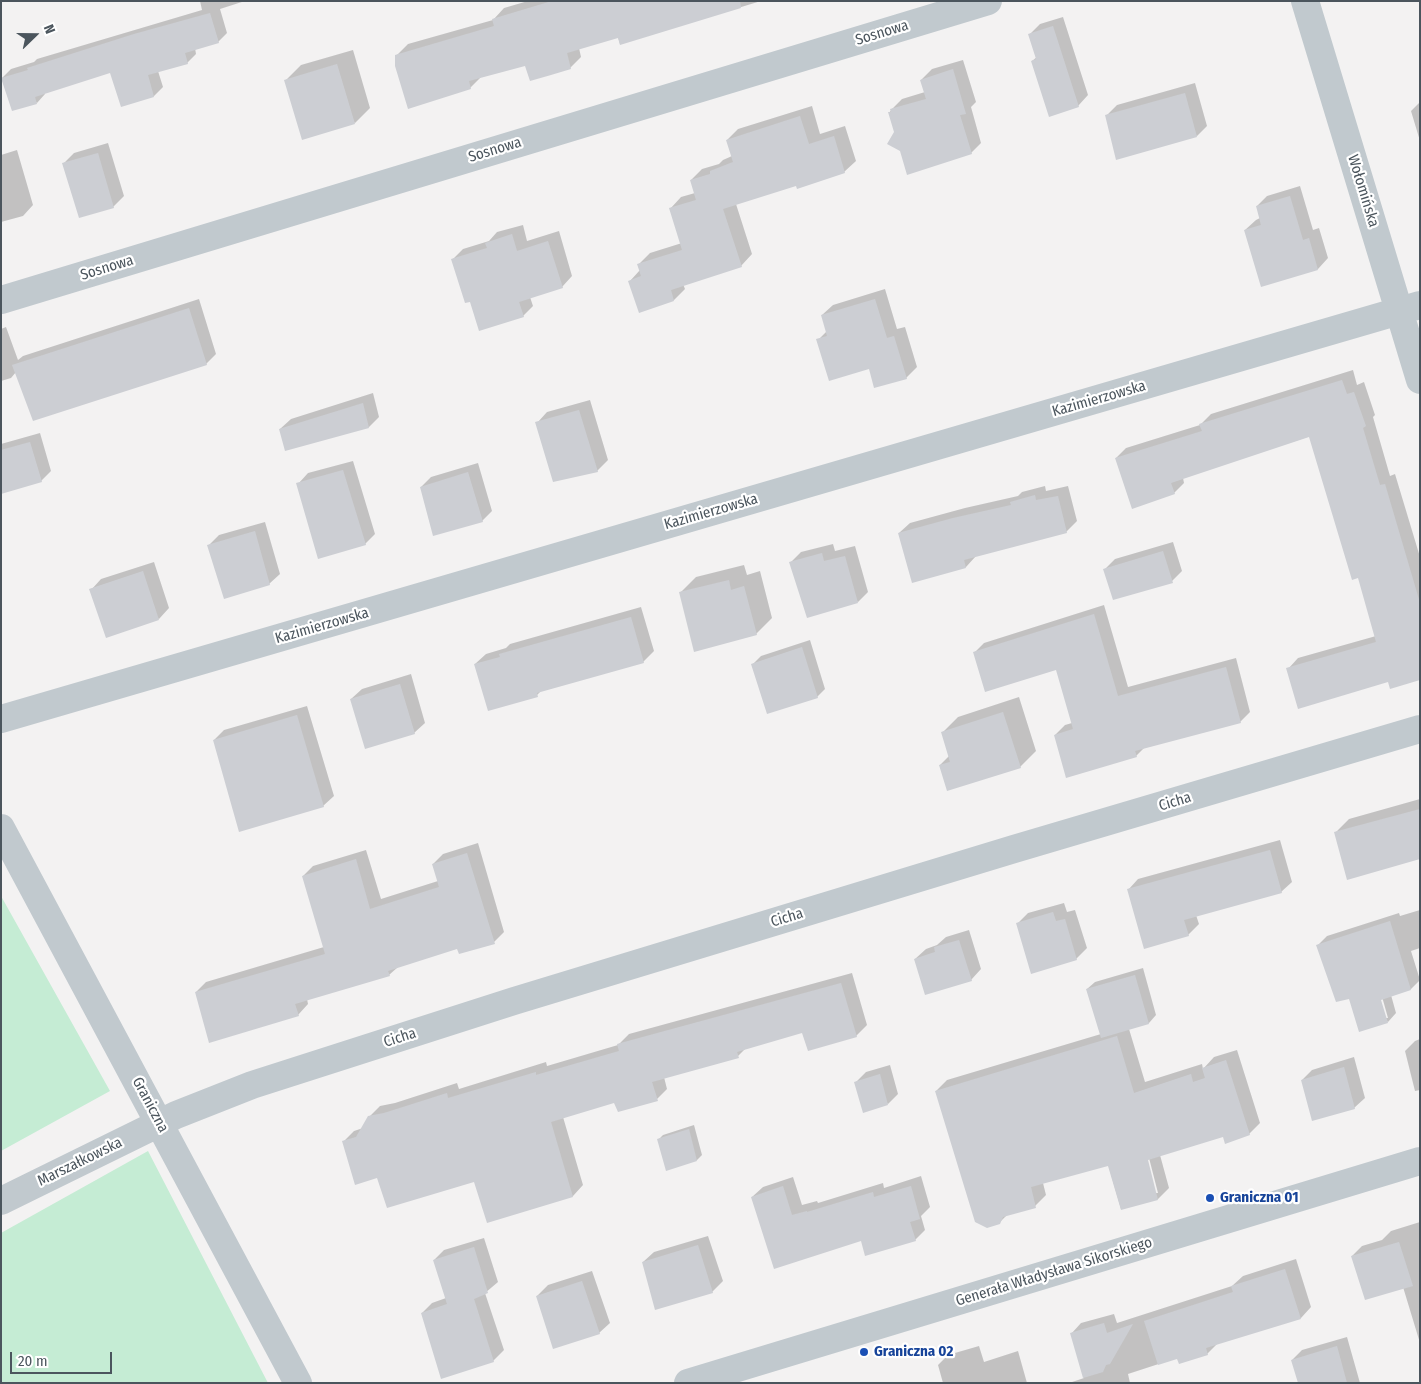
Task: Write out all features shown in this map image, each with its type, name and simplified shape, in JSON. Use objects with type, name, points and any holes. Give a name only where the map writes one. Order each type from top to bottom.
[{"type":"street","name":"Sosnowa","points":[[1,300],[988,1]]},
{"type":"street","name":"Wołomińska","points":[[1304,1],[1410,308],[1420,380]]},
{"type":"street","name":"Kazimierzowska","points":[[1,720],[1410,308]]},
{"type":"street","name":"Cicha","points":[[159,1123],[198,1105],[252,1085],[514,1001],[1014,849],[1420,729]]},
{"type":"street","name":"Graniczna","points":[[1,828],[298,1383]]},
{"type":"street","name":"Marszałkowska","points":[[1,1201],[159,1123]]},
{"type":"street","name":"Generała Władysława Sikorskiego","points":[[688,1383],[1420,1161]]},
{"type":"green space","points":[[1,896],[110,1091],[1,1151]]},
{"type":"green space","points":[[148,1151],[268,1383],[1,1383],[1,1233]]},
{"type":"building","points":[[552,1],[740,1],[741,8],[620,45],[618,38],[567,53],[571,69],[530,81],[525,66],[469,81],[471,89],[408,109],[395,66],[395,55],[494,26],[492,19]]},
{"type":"building","points":[[210,13],[219,43],[185,53],[188,64],[148,75],[154,97],[121,107],[110,73],[35,97],[37,104],[12,111],[1,78],[134,34]]},
{"type":"building","points":[[1053,26],[1079,107],[1049,117],[1031,61],[1036,59],[1028,34]]},
{"type":"building","points":[[337,64],[355,124],[302,140],[284,80]]},
{"type":"building","points":[[953,69],[966,114],[960,115],[972,154],[907,175],[900,151],[887,144],[894,132],[888,112],[891,112],[890,109],[926,99],[920,80]]},
{"type":"building","points":[[1185,93],[1197,137],[1116,160],[1105,115]]},
{"type":"building","points":[[800,116],[809,144],[834,136],[845,173],[797,189],[796,186],[723,209],[742,267],[671,290],[674,301],[639,313],[628,281],[641,276],[637,264],[682,250],[669,208],[696,200],[690,180],[710,174],[710,171],[733,162],[726,140]]},
{"type":"building","points":[[98,153],[114,208],[79,218],[62,163]]},
{"type":"building","points":[[1290,196],[1303,240],[1309,238],[1318,270],[1261,287],[1244,230],[1261,225],[1256,206]]},
{"type":"building","points":[[512,234],[517,251],[548,241],[563,288],[519,302],[524,317],[479,331],[470,302],[465,303],[451,259],[487,248],[485,243]]},
{"type":"building","points":[[875,299],[887,338],[894,336],[907,379],[874,388],[869,369],[829,381],[816,339],[827,336],[821,315]]},
{"type":"building","points":[[189,308],[207,365],[33,421],[12,365]]},
{"type":"building","points":[[1342,380],[1347,394],[1354,392],[1366,426],[1363,428],[1380,485],[1385,484],[1420,603],[1420,680],[1390,689],[1388,682],[1298,709],[1286,668],[1376,642],[1358,578],[1352,580],[1309,437],[1171,483],[1175,494],[1132,509],[1115,458],[1202,431],[1199,424]]},
{"type":"building","points":[[363,403],[369,428],[285,451],[279,429]]},
{"type":"building","points":[[579,410],[598,472],[553,482],[535,422]]},
{"type":"building","points":[[30,442],[42,482],[1,494],[1,450]]},
{"type":"building","points":[[343,470],[366,545],[318,559],[296,483]]},
{"type":"building","points":[[468,472],[483,522],[433,536],[420,487]]},
{"type":"building","points":[[1035,495],[1036,500],[1058,496],[1067,533],[964,560],[966,568],[912,583],[898,533],[1011,505],[1010,502]]},
{"type":"building","points":[[255,531],[270,585],[224,599],[207,545]]},
{"type":"building","points":[[1163,551],[1173,583],[1113,600],[1103,569]]},
{"type":"building","points":[[822,553],[824,561],[845,556],[858,603],[807,618],[789,562]]},
{"type":"building","points":[[143,571],[159,620],[106,638],[89,589]]},
{"type":"building","points":[[729,580],[731,590],[744,586],[757,635],[694,652],[679,592]]},
{"type":"building","points":[[1094,614],[1118,696],[1226,667],[1241,723],[1135,751],[1137,757],[1066,778],[1054,735],[1073,729],[1056,670],[985,692],[973,652]]},
{"type":"building","points":[[631,617],[644,663],[537,693],[538,697],[488,711],[474,664],[500,657],[499,654]]},
{"type":"building","points":[[802,647],[818,698],[767,714],[751,664]]},
{"type":"building","points":[[400,684],[415,734],[365,749],[350,699]]},
{"type":"building","points":[[1003,712],[1021,768],[947,791],[939,765],[950,762],[941,732]]},
{"type":"building","points":[[297,715],[324,807],[239,832],[213,740]]},
{"type":"building","points":[[1420,809],[1420,859],[1347,880],[1334,832]]},
{"type":"building","points":[[1270,850],[1282,893],[1184,920],[1189,936],[1144,949],[1127,889]]},
{"type":"building","points":[[467,853],[495,944],[459,954],[457,949],[388,971],[390,976],[295,1004],[299,1016],[209,1043],[195,992],[325,954],[302,876],[356,859],[370,909],[439,887],[432,864]]},
{"type":"building","points":[[1053,912],[1056,921],[1065,919],[1077,960],[1031,974],[1016,923]]},
{"type":"building","points":[[1390,921],[1411,990],[1381,1000],[1388,1023],[1359,1032],[1349,999],[1336,1002],[1316,945]]},
{"type":"building","points":[[959,940],[972,981],[925,995],[914,959],[935,952],[934,947]]},
{"type":"building","points":[[1135,975],[1149,1024],[1101,1038],[1086,989]]},
{"type":"building","points":[[841,983],[857,1037],[808,1051],[802,1033],[737,1052],[739,1058],[652,1082],[658,1101],[618,1112],[614,1103],[551,1122],[573,1197],[487,1223],[474,1182],[387,1208],[377,1178],[355,1185],[342,1141],[356,1137],[368,1116],[384,1113],[447,1093],[448,1098],[536,1072],[536,1075],[619,1051],[617,1044]]},
{"type":"building","points":[[1117,1036],[1134,1093],[1191,1074],[1193,1082],[1205,1078],[1202,1068],[1226,1060],[1250,1135],[1225,1144],[1223,1137],[1148,1160],[1158,1200],[1121,1210],[1108,1166],[1031,1187],[1036,1208],[1003,1217],[1000,1224],[987,1228],[975,1222],[935,1091]]},
{"type":"building","points":[[1344,1067],[1355,1109],[1312,1121],[1301,1080]]},
{"type":"building","points":[[880,1074],[888,1105],[863,1113],[854,1082]]},
{"type":"building","points":[[689,1129],[697,1161],[666,1171],[657,1139]]},
{"type":"building","points":[[783,1186],[792,1215],[873,1192],[874,1197],[911,1186],[920,1219],[910,1222],[916,1241],[865,1256],[861,1241],[774,1269],[751,1197]]},
{"type":"building","points":[[1399,1242],[1413,1286],[1365,1300],[1351,1256]]},
{"type":"building","points":[[698,1245],[713,1293],[655,1310],[642,1262]]},
{"type":"building","points":[[474,1247],[488,1293],[474,1299],[494,1362],[441,1379],[421,1313],[447,1304],[433,1260]]},
{"type":"building","points":[[1285,1269],[1301,1319],[1206,1348],[1208,1355],[1179,1364],[1177,1359],[1158,1365],[1144,1321],[1233,1292],[1231,1286]]},
{"type":"building","points":[[582,1281],[600,1334],[553,1349],[536,1296]]},
{"type":"building","points":[[1104,1323],[1107,1333],[1133,1324],[1110,1364],[1106,1365],[1103,1372],[1083,1378],[1070,1333]]},
{"type":"building","points":[[1337,1346],[1347,1383],[1298,1383],[1291,1360]]},
{"type":"place","name":"Graniczna 01","points":[[1210,1198]]},
{"type":"place","name":"Graniczna 02","points":[[864,1352]]}]
